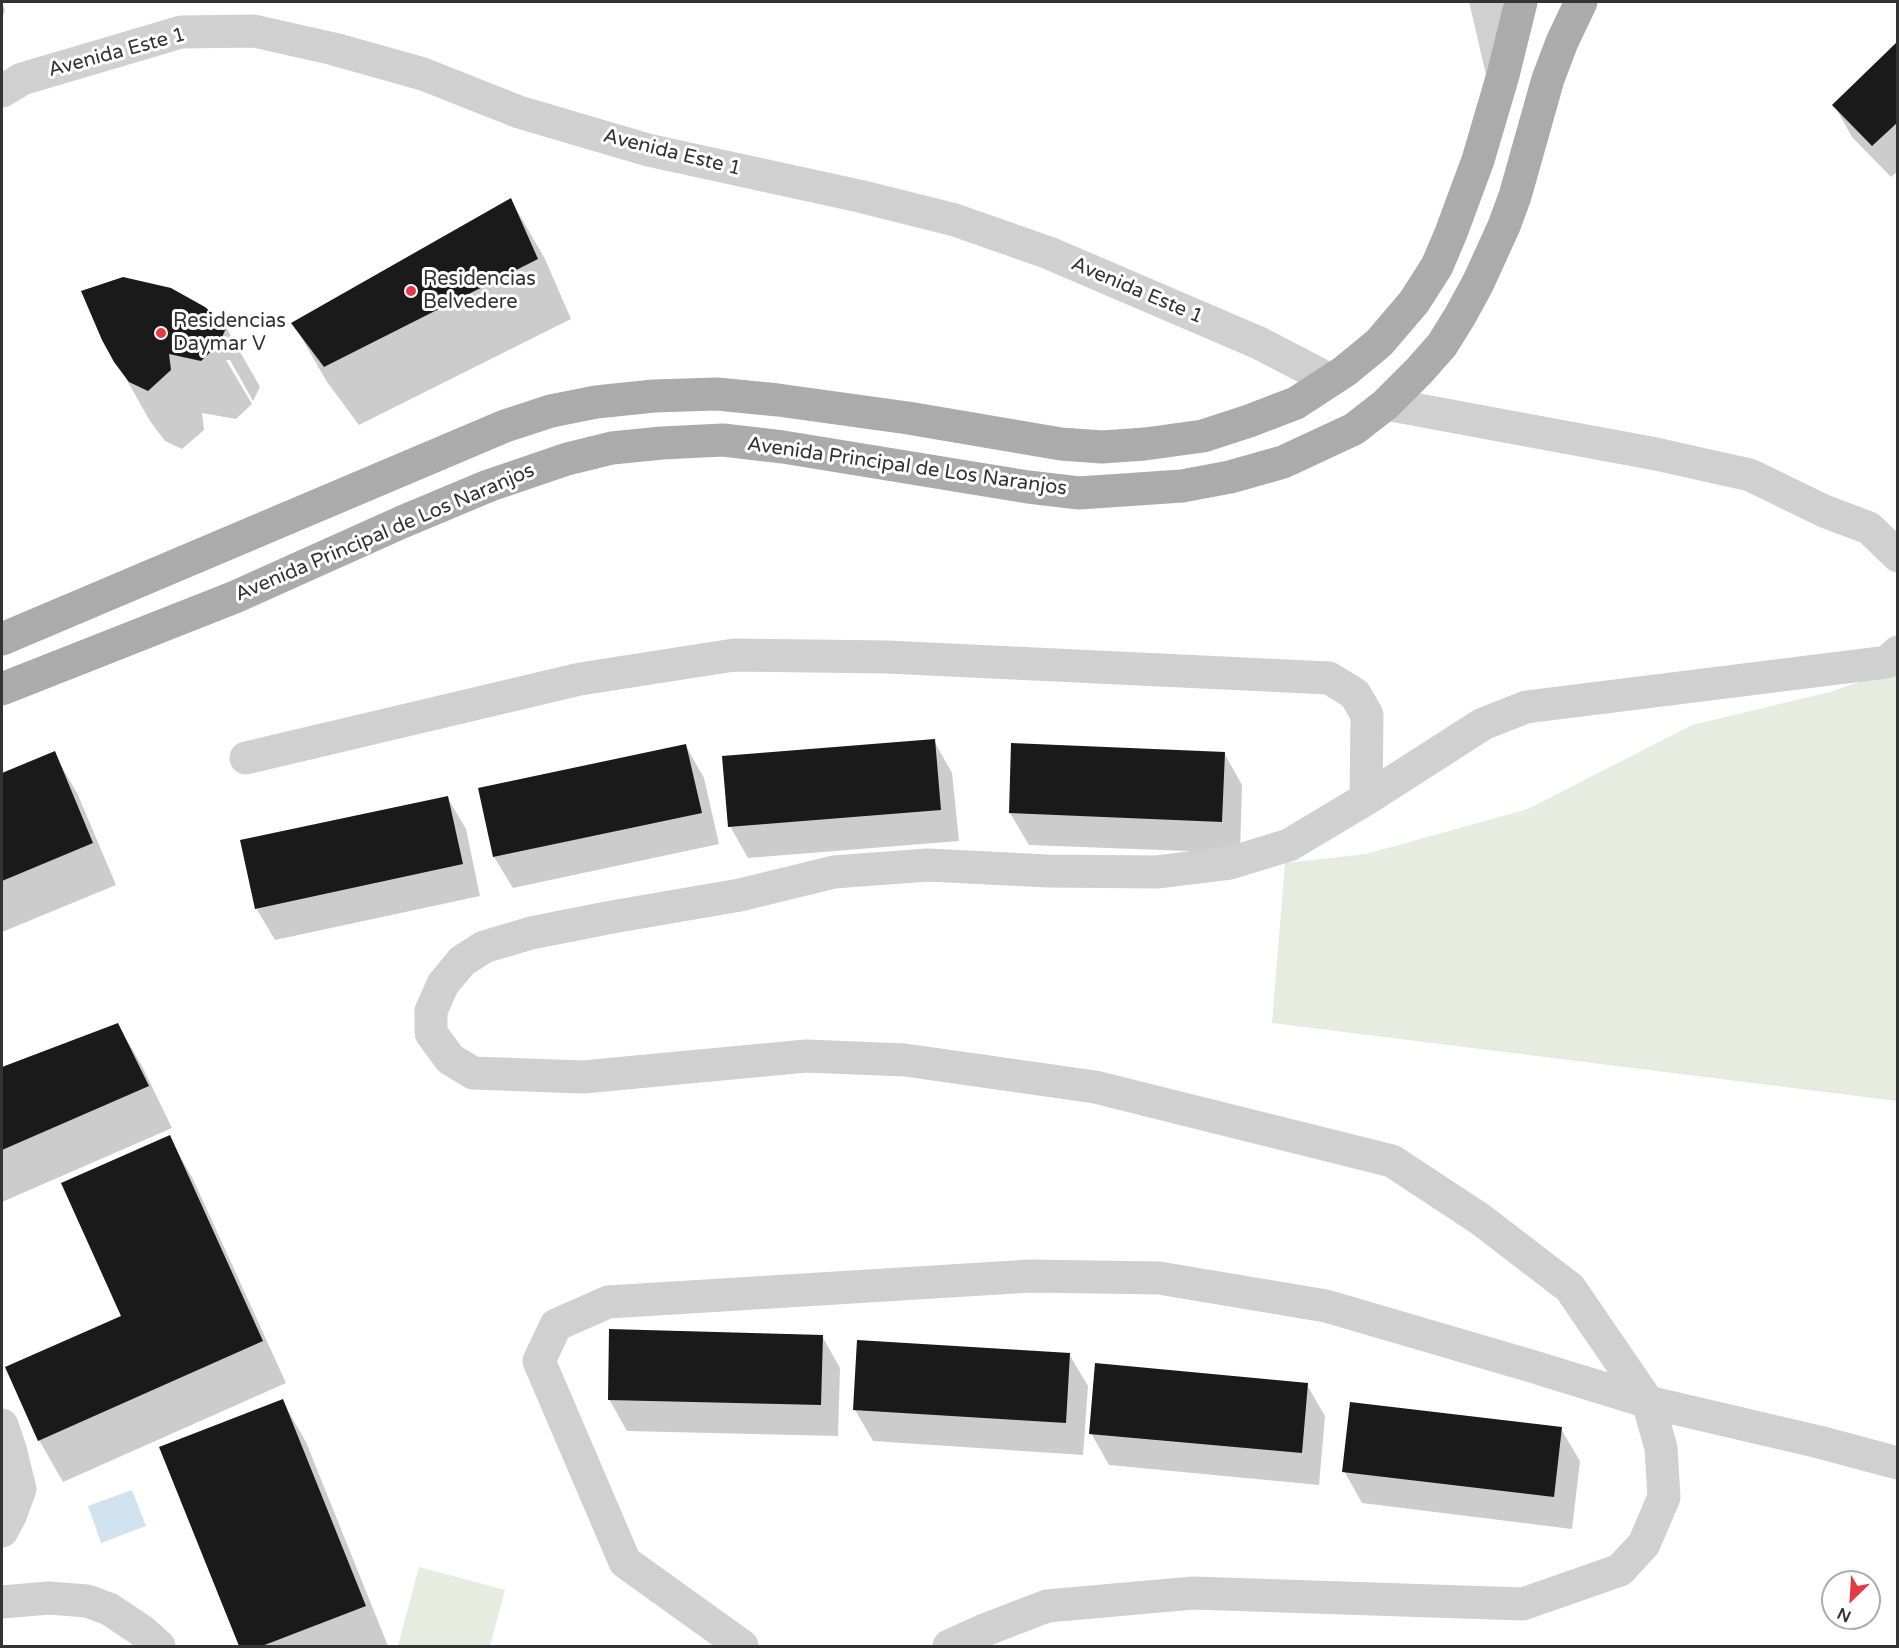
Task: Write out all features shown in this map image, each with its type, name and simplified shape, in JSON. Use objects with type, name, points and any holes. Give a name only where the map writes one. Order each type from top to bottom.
[{"type":"main road","points":[[2,639],[505,426],[551,411],[596,402],[654,396],[717,394],[908,418],[1061,444],[1102,447],[1203,436],[1296,403],[1345,370],[1379,342],[1414,302],[1437,266],[1478,160],[1503,75],[1521,2]]},
{"type":"main road","name":"Avenida Principal de Los Naranjos","points":[[2,689],[235,597],[488,486],[567,459],[612,448],[662,443],[723,441],[783,447],[1028,487],[1079,493],[1182,486],[1230,477],[1283,462],[1354,429],[1386,404],[1442,345],[1490,258],[1515,196],[1548,79],[1581,2]]},
{"type":"street","points":[[1486,2],[1503,75]]},
{"type":"street","name":"Avenida Este 1","points":[[2,91],[22,79],[181,32],[254,31],[334,49],[423,74],[519,112],[648,150],[859,196],[955,220],[1049,253],[1258,344],[1330,380]]},
{"type":"street","points":[[1386,404],[1656,454],[1750,475],[1824,511],[1869,528],[1898,556]]},
{"type":"street","points":[[949,1647],[982,1631],[1047,1606],[1193,1593],[1523,1604],[1609,1574],[1620,1570],[1644,1544],[1664,1497],[1661,1448],[1648,1402],[1570,1288],[1480,1218],[1392,1161],[1095,1088],[905,1060],[806,1056],[583,1077],[473,1073],[450,1059],[431,1033],[431,1011],[443,984],[462,961],[484,947],[531,933],[740,895],[834,872],[928,865],[1048,871],[1157,872],[1230,863],[1289,845],[1483,724],[1526,707],[1887,662],[1898,652]]},
{"type":"street","points":[[246,758],[592,677],[734,655],[887,657],[1329,678],[1355,694],[1367,715],[1366,799]]},
{"type":"street","points":[[742,1647],[626,1562],[539,1361],[556,1325],[608,1302],[1031,1276],[1159,1278],[1326,1306],[1648,1402],[1898,1463]]},
{"type":"street","points":[[2,1425],[20,1489],[2,1532]]},
{"type":"street","points":[[2,1602],[49,1598],[87,1600],[109,1609],[142,1631],[159,1647]]},
{"type":"shaded area","points":[[1897,669],[1897,1101],[1272,1023],[1285,863],[1366,854],[1528,809],[1692,725],[1830,692]]},
{"type":"shaded area","points":[[419,1567],[505,1590],[490,1646],[398,1646]]},
{"type":"water","points":[[132,1490],[146,1526],[101,1543],[88,1506]]},
{"type":"building","points":[[1898,41],[1898,122],[1872,146],[1832,105]]},
{"type":"building","name":"Residencias Belvedere","points":[[511,198],[538,259],[324,367],[291,323]]},
{"type":"building","name":"Residencias Daymar V","points":[[123,277],[171,288],[205,307],[227,326],[219,344],[201,361],[169,354],[171,370],[148,391],[129,382],[114,362],[102,340],[81,291]]},
{"type":"building","points":[[935,739],[941,810],[728,827],[722,756]]},
{"type":"building","points":[[1011,743],[1225,752],[1222,822],[1009,813]]},
{"type":"building","points":[[686,744],[702,813],[493,857],[478,788]]},
{"type":"building","points":[[55,751],[93,843],[2,881],[2,773]]},
{"type":"building","points":[[448,796],[463,864],[255,909],[240,840]]},
{"type":"building","points":[[118,1023],[149,1086],[2,1150],[2,1067]]},
{"type":"building","points":[[170,1135],[263,1341],[38,1441],[5,1367],[121,1316],[61,1183]]},
{"type":"building","points":[[609,1329],[823,1335],[821,1405],[608,1400]]},
{"type":"building","points":[[857,1340],[1070,1353],[1066,1423],[853,1410]]},
{"type":"building","points":[[1095,1363],[1308,1383],[1302,1453],[1089,1434]]},
{"type":"building","points":[[283,1399],[366,1606],[262,1646],[239,1646],[159,1447]]},
{"type":"building","points":[[1350,1402],[1562,1427],[1554,1497],[1342,1472]]},
{"type":"place","name":"Residencias Belvedere","points":[[411,291]]},
{"type":"place","name":"Residencias Daymar V","points":[[161,333]]}]
